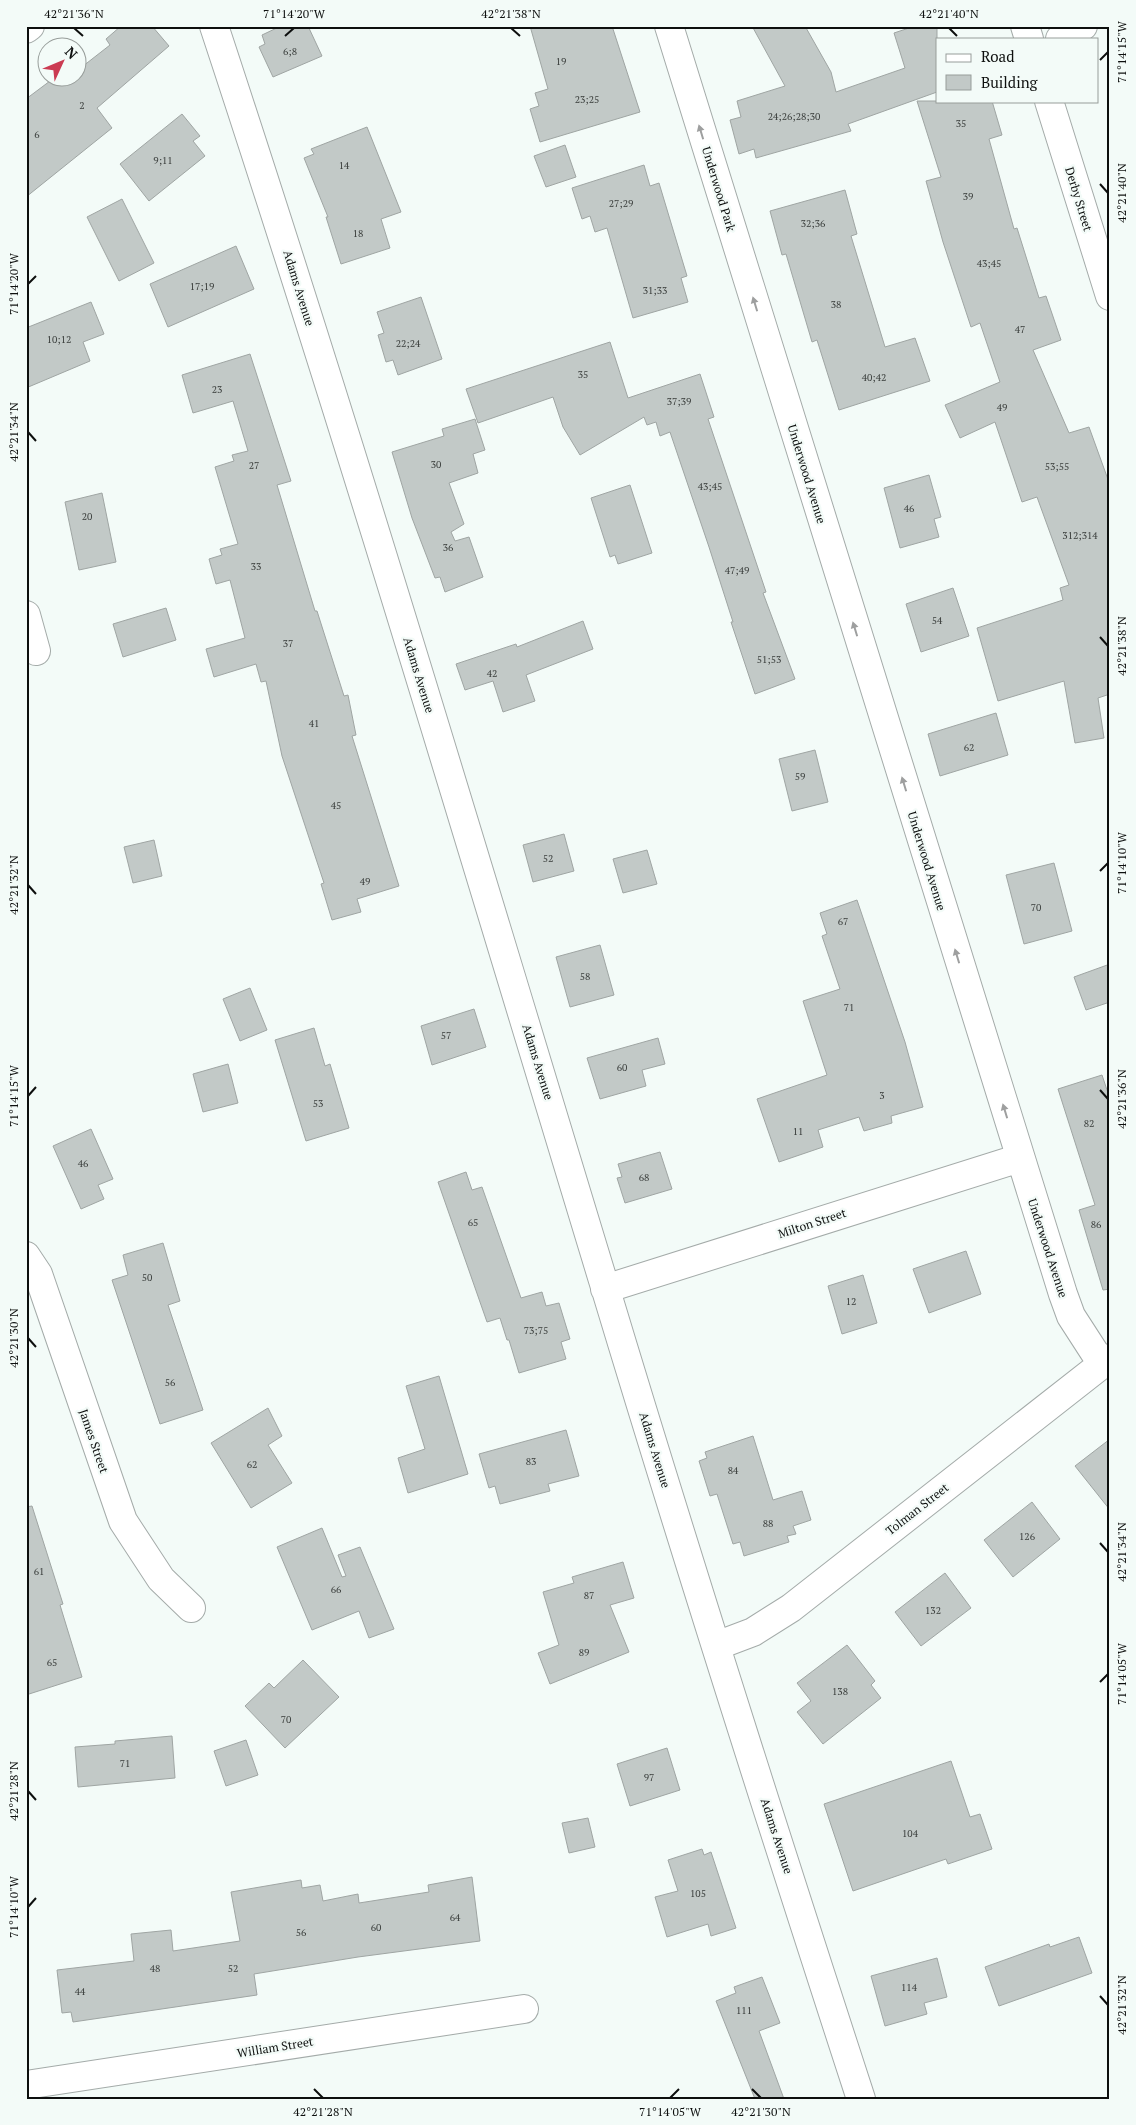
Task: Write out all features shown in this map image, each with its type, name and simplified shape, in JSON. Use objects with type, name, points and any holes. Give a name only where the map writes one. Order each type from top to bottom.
[{"type":"street","points":[[26,29],[30,26]]},
{"type":"street","name":"Adams Avenue","points":[[214,26],[280,228],[475,854],[605,1289],[716,1646],[861,2099]]},
{"type":"street","name":"Underwood Park","points":[[669,26],[769,351]]},
{"type":"street","points":[[1025,26],[1029,38]]},
{"type":"street","points":[[1062,38],[1083,26]]},
{"type":"street","name":"Derby Street","points":[[1049,102],[1110,296]]},
{"type":"street","name":"Underwood Avenue","points":[[769,351],[1071,1316],[1106,1361]]},
{"type":"street","points":[[26,615],[36,651]]},
{"type":"street","name":"Milton Street","points":[[605,1289],[1020,1158]]},
{"type":"street","name":"James Street","points":[[26,1256],[38,1274],[123,1521],[160,1579],[191,1608]]},
{"type":"street","name":"Tolman Street","points":[[716,1646],[753,1632],[791,1608],[1106,1361]]},
{"type":"street","name":"William Street","points":[[26,2085],[524,2009]]},
{"type":"building","points":[[121,26],[152,26],[169,46],[97,108],[112,128],[26,197],[26,99],[41,88],[88,88],[88,62],[110,45],[106,39]]},
{"type":"building","points":[[281,26],[308,26],[322,56],[273,77],[259,47],[265,44],[262,35]]},
{"type":"building","points":[[530,26],[612,26],[640,112],[540,142],[530,109],[539,106],[535,93],[548,89]]},
{"type":"building","points":[[752,26],[805,26],[831,72],[836,92],[905,68],[894,33],[915,26],[937,26],[936,92],[848,124],[851,131],[756,158],[754,149],[739,154],[730,120],[741,117],[737,101],[785,86]]},
{"type":"building","points":[[917,101],[992,102],[1002,135],[989,139],[1014,229],[1017,228],[1039,298],[1046,296],[1061,340],[1033,350],[1069,433],[1089,427],[1110,485],[1110,694],[1098,698],[1104,738],[1075,743],[1064,681],[998,701],[977,628],[1063,600],[1060,588],[1069,585],[1037,497],[1022,502],[995,422],[960,438],[945,405],[1000,382],[980,323],[971,327],[943,242],[926,181],[941,177]]},
{"type":"building","points":[[182,114],[200,136],[193,141],[205,156],[149,201],[120,164]]},
{"type":"building","points":[[367,127],[401,212],[381,219],[390,248],[341,264],[326,217],[328,217],[304,158],[314,154],[311,149]]},
{"type":"building","points":[[565,145],[576,177],[546,187],[534,156]]},
{"type":"building","points":[[644,165],[650,186],[659,183],[687,276],[681,278],[688,302],[633,318],[607,228],[595,232],[590,216],[582,219],[572,188]]},
{"type":"building","points":[[845,190],[857,234],[851,236],[885,347],[915,338],[930,381],[839,410],[817,340],[812,342],[786,254],[782,255],[770,211]]},
{"type":"building","points":[[122,199],[154,263],[119,281],[87,217]]},
{"type":"building","points":[[236,246],[254,289],[168,327],[150,284]]},
{"type":"building","points":[[421,297],[442,359],[398,375],[393,360],[386,362],[378,335],[384,333],[377,312]]},
{"type":"building","points":[[91,302],[104,334],[83,342],[90,361],[26,388],[26,328]]},
{"type":"building","points":[[610,342],[628,398],[700,374],[714,417],[708,419],[766,592],[763,593],[795,679],[755,694],[709,547],[670,432],[660,436],[656,422],[647,425],[644,417],[580,455],[563,427],[553,397],[478,423],[466,389]]},
{"type":"building","points":[[250,354],[291,481],[277,485],[315,611],[317,611],[344,696],[348,695],[356,735],[352,736],[399,886],[357,899],[361,912],[332,920],[321,884],[324,883],[282,756],[266,681],[261,682],[256,664],[214,677],[206,649],[245,638],[230,580],[216,584],[209,559],[222,555],[220,549],[238,544],[215,467],[234,461],[232,455],[248,451],[233,401],[193,413],[182,375]]},
{"type":"building","points":[[475,419],[485,450],[473,454],[478,473],[449,483],[464,524],[451,532],[455,541],[469,537],[483,577],[445,592],[440,577],[435,578],[412,518],[392,452],[444,436],[442,429]]},
{"type":"building","points":[[929,475],[941,517],[934,519],[939,537],[900,548],[884,488]]},
{"type":"building","points":[[630,485],[652,553],[618,564],[615,555],[610,557],[591,498]]},
{"type":"building","points":[[102,493],[116,562],[79,570],[65,502]]},
{"type":"building","points":[[953,588],[969,636],[921,652],[906,604]]},
{"type":"building","points":[[166,608],[176,640],[123,657],[113,624]]},
{"type":"building","points":[[583,621],[593,649],[526,675],[535,701],[503,712],[493,681],[465,690],[456,664],[516,644],[517,647]]},
{"type":"building","points":[[996,713],[1008,755],[940,776],[928,734]]},
{"type":"building","points":[[815,750],[828,802],[792,811],[779,759]]},
{"type":"building","points":[[564,834],[574,871],[533,882],[523,845]]},
{"type":"building","points":[[154,840],[162,876],[133,883],[124,847]]},
{"type":"building","points":[[647,850],[657,884],[623,893],[613,859]]},
{"type":"building","points":[[1054,863],[1072,931],[1024,944],[1006,875]]},
{"type":"building","points":[[857,900],[905,1042],[923,1107],[891,1116],[892,1123],[864,1131],[859,1117],[818,1130],[823,1147],[779,1162],[757,1099],[827,1075],[803,1001],[840,989],[822,936],[827,934],[820,913]]},
{"type":"building","points":[[600,945],[614,995],[570,1007],[556,957]]},
{"type":"building","points":[[1110,964],[1110,1002],[1086,1010],[1074,977]]},
{"type":"building","points":[[250,988],[267,1030],[240,1041],[223,999]]},
{"type":"building","points":[[474,1009],[486,1047],[432,1065],[421,1026]]},
{"type":"building","points":[[314,1028],[325,1066],[330,1064],[349,1128],[306,1141],[275,1040]]},
{"type":"building","points":[[658,1038],[665,1064],[642,1070],[646,1086],[600,1099],[587,1058]]},
{"type":"building","points":[[228,1064],[238,1103],[203,1112],[193,1074]]},
{"type":"building","points":[[1102,1075],[1110,1099],[1110,1289],[1103,1290],[1079,1210],[1095,1205],[1058,1089]]},
{"type":"building","points":[[91,1129],[113,1179],[98,1185],[104,1199],[81,1209],[53,1146]]},
{"type":"building","points":[[660,1152],[672,1189],[625,1203],[617,1178],[622,1177],[618,1164]]},
{"type":"building","points":[[466,1172],[472,1190],[482,1187],[521,1298],[542,1292],[546,1306],[559,1303],[570,1339],[561,1342],[566,1359],[519,1373],[500,1318],[487,1322],[438,1182]]},
{"type":"building","points":[[163,1243],[180,1301],[168,1305],[203,1410],[160,1424],[112,1280],[128,1275],[123,1255]]},
{"type":"building","points":[[966,1251],[981,1294],[929,1313],[913,1269]]},
{"type":"building","points":[[863,1275],[877,1323],[842,1334],[828,1286]]},
{"type":"building","points":[[439,1376],[468,1474],[408,1493],[398,1458],[425,1449],[406,1386]]},
{"type":"building","points":[[268,1408],[282,1436],[268,1445],[292,1483],[251,1508],[211,1443]]},
{"type":"building","points":[[566,1430],[579,1476],[548,1484],[550,1491],[500,1504],[495,1486],[489,1488],[479,1454]]},
{"type":"building","points":[[753,1436],[773,1500],[802,1491],[811,1520],[793,1526],[796,1534],[787,1536],[789,1542],[744,1556],[740,1542],[733,1544],[717,1494],[710,1496],[699,1461],[707,1458],[705,1452]]},
{"type":"building","points":[[1110,1439],[1110,1510],[1075,1466]]},
{"type":"building","points":[[1032,1502],[1060,1539],[1013,1577],[984,1540]]},
{"type":"building","points":[[32,1506],[63,1604],[60,1605],[82,1677],[26,1695],[26,1507]]},
{"type":"building","points":[[322,1528],[342,1577],[346,1576],[338,1555],[360,1547],[394,1629],[369,1638],[359,1611],[312,1630],[277,1547]]},
{"type":"building","points":[[623,1562],[634,1598],[610,1605],[629,1652],[550,1684],[538,1653],[559,1645],[543,1592],[574,1583],[572,1577]]},
{"type":"building","points":[[945,1573],[971,1608],[921,1646],[895,1612]]},
{"type":"building","points":[[847,1645],[875,1681],[871,1685],[881,1698],[823,1744],[797,1712],[811,1701],[797,1683]]},
{"type":"building","points":[[303,1660],[339,1697],[285,1748],[245,1706],[269,1683],[274,1688]]},
{"type":"building","points":[[172,1736],[175,1778],[78,1787],[75,1747],[115,1744],[115,1741]]},
{"type":"building","points":[[246,1740],[258,1775],[226,1786],[214,1751]]},
{"type":"building","points":[[667,1748],[680,1790],[630,1806],[617,1764]]},
{"type":"building","points":[[951,1761],[970,1817],[980,1814],[992,1849],[948,1864],[946,1859],[853,1891],[824,1804]]},
{"type":"building","points":[[588,1818],[595,1847],[569,1853],[562,1823]]},
{"type":"building","points":[[702,1849],[704,1855],[711,1852],[736,1928],[711,1936],[708,1924],[667,1937],[655,1897],[678,1891],[668,1860]]},
{"type":"building","points":[[472,1877],[480,1941],[358,1957],[254,1974],[257,1995],[73,2022],[71,2012],[62,2013],[57,1970],[134,1961],[131,1934],[171,1930],[173,1951],[240,1941],[231,1892],[301,1880],[302,1888],[320,1885],[323,1901],[358,1894],[359,1903],[429,1892],[428,1885]]},
{"type":"building","points":[[1079,1937],[1092,1973],[999,2006],[985,1967],[1049,1944],[1050,1947]]},
{"type":"building","points":[[937,1958],[947,1997],[924,2003],[927,2014],[885,2026],[871,1976]]},
{"type":"building","points":[[762,1977],[780,2023],[759,2031],[784,2099],[755,2099],[716,2001],[736,1993],[734,1987]]}]
